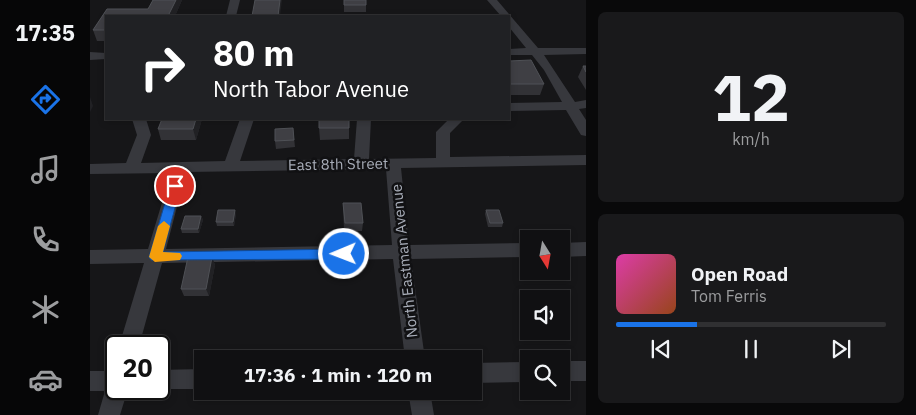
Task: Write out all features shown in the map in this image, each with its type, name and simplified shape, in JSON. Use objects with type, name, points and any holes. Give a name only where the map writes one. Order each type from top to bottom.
[{"type":"street","points":[[231,15],[235,0]]},
{"type":"street","points":[[492,0],[505,15]]},
{"type":"street","points":[[510,21],[536,52],[586,132]]},
{"type":"street","points":[[510,52],[586,51]]},
{"type":"street","points":[[90,56],[105,56]]},
{"type":"street","points":[[510,107],[586,104]]},
{"type":"street","points":[[131,169],[144,135],[139,120]]},
{"type":"street","points":[[231,166],[248,120]]},
{"type":"street","points":[[361,163],[364,120]]},
{"type":"street","points":[[443,162],[443,132],[456,120]]},
{"type":"street","name":"East 8th Street","points":[[90,169],[393,162],[586,160]]},
{"type":"street","name":"North Eastman Avenue","points":[[393,162],[401,253],[414,350]]},
{"type":"street","points":[[132,335],[180,168]]},
{"type":"street","points":[[570,250],[586,249]]},
{"type":"street","points":[[90,257],[520,250]]},
{"type":"street","points":[[570,371],[586,371]]},
{"type":"street","points":[[482,373],[520,372]]},
{"type":"street","points":[[170,380],[194,379]]},
{"type":"street","points":[[90,382],[105,381]]},
{"type":"street","points":[[109,415],[113,400]]},
{"type":"street","points":[[420,400],[423,415]]},
{"type":"building","points":[[153,0],[176,0],[168,15],[105,15],[105,30],[93,30],[107,9],[148,9]]},
{"type":"building","points":[[255,0],[280,0],[278,15],[252,15]]},
{"type":"building","points":[[344,0],[366,0],[366,5],[344,5]]},
{"type":"building","points":[[531,60],[544,84],[510,84],[510,61]]},
{"type":"building","points":[[162,120],[196,120],[193,129],[158,129]]},
{"type":"building","points":[[319,120],[349,120],[349,128],[319,128]]},
{"type":"building","points":[[293,128],[294,140],[275,141],[275,129]]},
{"type":"building","points":[[343,203],[361,203],[363,223],[345,223]]},
{"type":"building","points":[[218,210],[235,210],[233,222],[216,222]]},
{"type":"building","points":[[486,210],[499,210],[503,223],[490,223]]},
{"type":"building","points":[[185,216],[201,216],[198,229],[181,229]]},
{"type":"building","points":[[188,257],[212,257],[206,289],[181,289]]},
{"type":"slow traffic","points":[[164,226],[155,257],[176,256]]},
{"type":"route","points":[[175,186],[155,257],[344,254]]}]
